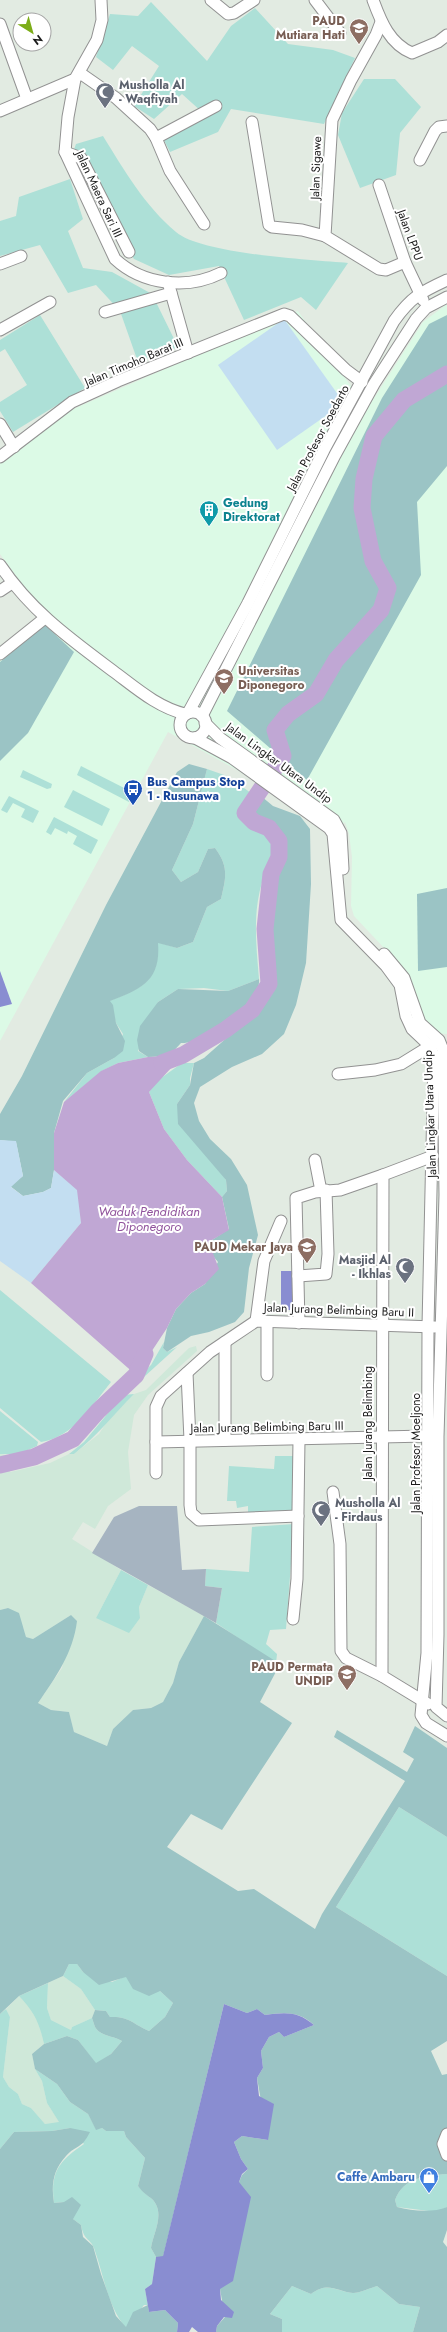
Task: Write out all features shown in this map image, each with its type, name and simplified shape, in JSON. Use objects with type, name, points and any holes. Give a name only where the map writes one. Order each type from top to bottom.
[{"type":"street","name":"Jalan Maera Sari III","points":[[101,0],[102,20],[98,35],[78,76],[68,116],[65,152],[115,259],[125,269],[170,288],[206,280],[220,273]]},
{"type":"street","points":[[211,0],[223,12],[234,13],[254,0]]},
{"type":"street","points":[[315,0],[340,34]]},
{"type":"street","points":[[373,0],[381,22],[394,42],[402,49],[412,53],[438,42],[447,35]]},
{"type":"street","name":"Jalan Sigawe","points":[[325,236],[332,120],[351,80],[376,35],[381,22]]},
{"type":"street","points":[[0,24],[27,99]]},
{"type":"street","points":[[0,111],[78,76],[116,98],[156,138],[170,171],[204,224]]},
{"type":"street","points":[[156,138],[216,106]]},
{"type":"street","points":[[252,122],[269,225],[272,227],[302,230],[325,236],[379,269],[386,270],[405,262]]},
{"type":"street","points":[[420,160],[436,130],[439,127],[447,126]]},
{"type":"street","points":[[65,152],[81,158],[129,252]]},
{"type":"street","name":"Jalan LPPU","points":[[379,184],[405,262],[426,308]]},
{"type":"street","points":[[0,264],[21,256]]},
{"type":"street","name":"Jalan Profesor Soedarto","points":[[185,717],[248,603],[324,450],[394,321],[407,303],[420,292],[447,280]]},
{"type":"street","points":[[105,312],[170,288],[188,353]]},
{"type":"street","name":"Jalan Profesor Soedarto","points":[[204,719],[325,476],[374,384],[416,319],[426,308],[447,296]]},
{"type":"street","points":[[0,330],[50,302]]},
{"type":"street","name":"Jalan Timoho Barat III","points":[[0,457],[72,402],[118,381],[284,314],[290,316],[346,370],[362,382]]},
{"type":"street","points":[[0,424],[14,447]]},
{"type":"street","points":[[0,565],[12,583],[45,618],[158,705],[185,717]]},
{"type":"street","points":[[0,591],[12,583]]},
{"type":"street","points":[[0,654],[45,618]]},
{"type":"street","points":[[193,712],[204,719],[203,732],[195,738],[184,734],[185,717],[193,712]]},
{"type":"street","name":"Jalan Lingkar Utara Undip","points":[[204,719],[233,753]]},
{"type":"street","name":"Jalan Lingkar Utara Undip","points":[[195,738],[233,753],[326,819],[333,834],[341,920],[403,985],[420,1023],[435,1043],[443,1050],[445,1195],[442,1327],[432,1437]]},
{"type":"street","points":[[338,1074],[375,1070],[401,1064],[435,1043]]},
{"type":"street","name":"Jalan Lingkar Utara Undip","points":[[433,1156],[435,1043]]},
{"type":"street","points":[[299,1322],[296,1198],[324,1190],[340,1190],[433,1156]]},
{"type":"street","name":"Jalan Profesor Moeljono","points":[[433,1156],[428,1326],[432,1437],[429,1502],[427,1653],[421,1715],[423,1720],[447,1736]]},
{"type":"street","points":[[298,1276],[326,1274],[328,1254],[324,1190],[315,1160]]},
{"type":"street","name":"Jalan Jurang Belimbing","points":[[382,1676],[381,1438],[383,1175]]},
{"type":"street","points":[[267,1375],[261,1322],[264,1261],[281,1220]]},
{"type":"street","name":"Jalan Jurang Belimbing Baru II","points":[[156,1473],[157,1403],[161,1396],[210,1352],[261,1322],[442,1327]]},
{"type":"street","points":[[225,1342],[225,1440]]},
{"type":"street","points":[[187,1373],[190,1440],[190,1506],[195,1518],[199,1520],[298,1516]]},
{"type":"street","points":[[432,1437],[438,1635],[436,1707]]},
{"type":"street","name":"Jalan Jurang Belimbing Baru III","points":[[156,1442],[190,1440],[299,1440],[432,1437]]},
{"type":"street","points":[[293,1619],[297,1579],[299,1440]]},
{"type":"street","points":[[333,1492],[340,1544],[341,1651],[346,1658],[382,1676],[423,1702],[436,1707],[447,1716]]},
{"type":"street","points":[[445,2152],[447,2134]]},
{"type":"shaded area","points":[[151,2],[207,61],[231,26],[255,8],[288,44],[333,50],[355,58],[324,124],[231,109],[218,132],[170,152],[164,140],[203,118],[202,112],[182,94],[154,119],[134,106],[159,66],[132,46],[113,70],[96,57],[110,14],[138,16]]},
{"type":"shaded area","points":[[364,79],[395,79],[421,107],[400,133],[396,175],[360,188],[338,135],[342,113]]},
{"type":"shaded area","points":[[103,136],[136,187],[154,211],[176,232],[189,240],[208,246],[258,255],[348,263],[316,310],[301,297],[244,320],[219,266],[169,275],[134,259],[72,155],[76,144]]},
{"type":"shaded area","points":[[70,179],[83,219],[68,231],[83,268],[112,272],[152,294],[178,347],[138,362],[120,311],[96,285],[68,293],[40,245],[0,256],[0,221],[16,216],[19,197]]},
{"type":"shaded area","name":"Universitas Diponegoro","points":[[447,304],[447,1034],[435,1033],[427,1029],[402,967],[354,916],[351,906],[352,857],[349,834],[345,822],[333,833],[237,770],[168,732],[0,1041],[0,657],[27,635],[42,611],[0,554],[0,461],[71,410],[298,311],[367,409],[423,322]]},
{"type":"shaded area","points":[[40,315],[85,388],[13,432],[0,411],[0,402],[27,385],[5,349],[0,352],[0,340]]},
{"type":"shaded area","points":[[447,315],[447,466],[417,502],[421,575],[307,780],[227,711],[382,398],[429,324]]},
{"type":"shaded area","points":[[284,319],[344,403],[277,450],[218,365]]},
{"type":"shaded area","points":[[45,625],[74,652],[28,733],[0,761],[0,662]]},
{"type":"shaded area","points":[[189,764],[207,769],[193,824],[172,870],[181,882],[198,872],[208,849],[215,848],[223,861],[225,872],[221,899],[207,907],[193,942],[177,948],[158,943],[156,966],[147,982],[131,992],[110,1001],[113,1005],[116,1023],[125,1041],[123,1051],[114,1058],[87,1073],[63,1101],[54,1133],[54,1170],[51,1188],[43,1192],[23,1196],[10,1186],[23,1176],[16,1142],[0,1140],[0,1114],[22,1076],[106,905],[177,772]]},
{"type":"shaded area","points":[[81,766],[134,793],[129,802],[77,775]]},
{"type":"shaded area","points":[[207,769],[227,776],[251,793],[238,814],[252,827],[267,833],[274,853],[261,884],[256,914],[256,945],[259,979],[228,991],[204,988],[178,989],[158,1002],[138,1051],[148,1057],[118,1063],[102,1071],[64,1102],[87,1073],[114,1058],[123,1034],[116,1023],[109,1001],[131,992],[146,982],[152,975],[156,966],[157,942],[177,948],[193,942],[207,907],[221,899],[225,872],[223,861],[215,848],[208,849],[198,872],[181,882],[172,870],[193,824]]},
{"type":"shaded area","points":[[23,770],[52,784],[51,788],[47,789],[20,777]]},
{"type":"shaded area","points":[[73,790],[110,809],[102,826],[64,807]]},
{"type":"shaded area","points":[[9,796],[39,811],[33,823],[21,817],[25,809],[13,803],[7,813],[1,810]]},
{"type":"shaded area","points":[[261,796],[273,806],[300,816],[310,829],[311,884],[306,963],[296,1005],[284,1034],[262,1054],[232,1067],[200,1087],[194,1103],[199,1121],[210,1139],[231,1159],[247,1185],[258,1235],[249,1268],[244,1312],[235,1322],[209,1332],[191,1336],[167,1352],[163,1348],[167,1328],[176,1309],[191,1293],[205,1284],[218,1262],[213,1256],[212,1240],[229,1229],[222,1197],[227,1191],[226,1180],[178,1124],[177,1104],[190,1085],[194,1063],[204,1058],[257,1011],[276,985],[270,932],[277,877],[283,859],[283,841],[267,821],[252,814]]},
{"type":"shaded area","points":[[54,817],[98,840],[91,854],[73,844],[77,836],[68,831],[67,834],[55,828],[51,835],[46,832]]},
{"type":"shaded area","points":[[447,888],[447,967],[418,971],[417,894]]},
{"type":"shaded area","points":[[0,971],[12,1004],[0,1007]]},
{"type":"shaded area","points":[[259,979],[257,989],[251,1000],[242,1011],[217,1030],[191,1042],[181,1043],[169,1056],[148,1057],[139,1051],[137,1040],[140,1026],[158,1002],[178,989],[228,991]]},
{"type":"shaded area","points":[[182,1063],[194,1063],[190,1078],[190,1085],[177,1104],[226,1180],[227,1191],[222,1197],[187,1160],[164,1129],[149,1092],[157,1081]]},
{"type":"shaded area","points":[[0,1140],[16,1141],[23,1176],[11,1187],[23,1196],[43,1192],[51,1188],[54,1170],[78,1190],[81,1223],[31,1283],[0,1261]]},
{"type":"shaded area","points":[[281,1271],[295,1271],[295,1310],[281,1310]]},
{"type":"shaded area","points":[[0,1290],[111,1382],[89,1410],[73,1427],[53,1439],[41,1442],[0,1408]]},
{"type":"shaded area","points":[[164,1342],[163,1348],[167,1352],[177,1347],[134,1386],[131,1384],[151,1365]]},
{"type":"shaded area","points":[[196,1346],[197,1351],[148,1395],[134,1415],[128,1452],[131,1489],[108,1506],[95,1529],[83,1522],[72,1539],[121,1570],[96,1618],[140,1618],[139,1607],[148,1585],[204,1616],[179,1662],[173,1683],[163,1702],[151,1708],[133,1710],[113,1729],[107,1746],[74,1732],[69,1712],[51,1710],[38,1703],[62,1668],[71,1615],[33,1639],[26,1637],[23,1627],[8,1608],[0,1610],[0,1454],[8,1455],[10,1472],[50,1463],[69,1454],[74,1454],[99,1434],[110,1417],[134,1394],[146,1390],[189,1348]]},
{"type":"shaded area","points":[[134,1394],[90,1440],[74,1454],[69,1454],[84,1442],[123,1395]]},
{"type":"shaded area","points":[[0,1411],[38,1442],[37,1446],[19,1454],[0,1454]]},
{"type":"shaded area","points":[[275,1456],[293,1456],[295,1511],[248,1514],[248,1506],[237,1508],[236,1501],[227,1501],[229,1466],[274,1469]]},
{"type":"shaded area","points":[[139,1506],[177,1506],[182,1570],[206,1569],[205,1586],[222,1588],[216,1623],[92,1553],[114,1517]]},
{"type":"shaded area","points":[[294,1524],[286,1629],[270,1630],[266,1644],[277,1654],[276,1663],[216,1623],[222,1588],[205,1586],[206,1569],[249,1572],[252,1527]]},
{"type":"shaded area","points":[[121,1570],[148,1585],[139,1607],[140,1618],[129,1633],[96,1618]]},
{"type":"shaded area","points":[[8,1608],[19,1613],[26,1637],[33,1639],[71,1615],[77,1621],[72,1644],[68,1654],[38,1703],[51,1710],[69,1712],[74,1732],[107,1746],[113,1729],[133,1710],[151,1708],[163,1702],[173,1683],[179,1662],[204,1616],[280,1664],[260,1702],[292,1723],[222,1830],[191,1814],[167,1847],[238,1891],[254,1889],[315,1929],[322,1914],[405,1781],[334,1737],[337,1730],[407,1772],[414,1759],[403,1752],[415,1726],[447,1748],[447,1837],[399,1807],[336,1907],[447,1976],[447,2041],[431,2051],[442,2075],[447,2074],[447,2174],[423,2177],[410,2182],[399,2192],[395,2200],[397,2207],[409,2210],[429,2211],[447,2207],[447,2230],[443,2242],[447,2247],[447,2332],[413,2332],[420,2307],[399,2304],[377,2286],[356,2293],[327,2287],[317,2290],[311,2294],[292,2286],[270,2314],[282,2319],[282,2332],[216,2332],[217,2326],[225,2317],[220,2289],[239,2182],[242,2175],[248,2169],[241,2159],[234,2142],[242,2136],[268,2140],[257,2078],[263,2068],[261,2051],[269,2037],[279,2032],[284,2037],[314,2025],[309,2020],[297,2015],[285,2013],[265,2015],[257,2009],[247,2013],[224,2004],[163,2257],[156,2257],[151,2248],[158,2223],[158,2210],[152,2199],[138,2186],[145,2158],[126,2137],[124,2131],[106,2131],[102,2128],[96,2130],[88,2114],[70,2102],[57,2084],[35,2069],[32,2054],[44,2044],[67,2036],[78,2040],[96,2063],[111,2054],[122,2041],[97,2030],[92,2018],[95,2010],[106,2011],[110,2017],[126,2019],[149,2031],[165,2017],[173,2003],[160,1991],[149,1996],[133,1989],[126,1977],[99,1985],[83,1972],[77,1964],[69,1964],[63,1976],[19,1996],[0,2014],[0,1610]]},
{"type":"shaded area","points":[[399,1807],[447,1837],[447,1976],[336,1907]]},
{"type":"shaded area","points":[[69,1964],[77,1964],[83,1972],[112,1982],[126,1976],[160,1991],[173,2003],[165,2017],[149,2031],[126,2019],[110,2017],[106,2011],[95,2010],[81,1989],[63,1976]]},
{"type":"shaded area","points":[[63,1976],[81,1989],[95,2010],[92,2018],[72,2027],[71,2030],[51,2020],[47,2008],[48,1983]]},
{"type":"shaded area","points":[[48,1983],[47,2008],[51,2020],[71,2030],[72,2027],[92,2018],[97,2030],[122,2041],[111,2054],[96,2064],[78,2040],[67,2036],[44,2044],[36,2018],[19,1996]]},
{"type":"shaded area","points":[[19,1996],[33,2011],[39,2022],[44,2044],[32,2054],[35,2069],[42,2081],[47,2103],[60,2123],[45,2124],[31,2108],[22,2104],[18,2094],[9,2087],[3,2077],[10,2017],[6,2009]]},
{"type":"shaded area","points":[[224,2004],[247,2013],[257,2009],[265,2015],[285,2013],[297,2015],[308,2020],[314,2025],[284,2037],[279,2032],[269,2037],[261,2051],[263,2068],[257,2078],[259,2096],[274,2104],[268,2140],[242,2136],[234,2142],[241,2159],[248,2169],[242,2174],[239,2182],[251,2197],[233,2281],[220,2289],[221,2300],[234,2312],[232,2318],[224,2317],[217,2326],[216,2332],[198,2332],[192,2327],[189,2332],[177,2332],[178,2323],[165,2310],[149,2312],[145,2289],[152,2284],[156,2257],[163,2256]]},
{"type":"shaded area","points":[[6,2009],[10,2017],[3,2077],[9,2087],[18,2094],[22,2104],[31,2108],[45,2124],[59,2122],[47,2103],[42,2081],[35,2069],[57,2084],[70,2102],[88,2114],[96,2129],[102,2128],[106,2131],[124,2131],[126,2137],[145,2158],[138,2186],[152,2199],[158,2210],[158,2223],[151,2248],[156,2257],[152,2284],[145,2289],[148,2305],[144,2305],[126,2328],[114,2310],[94,2248],[85,2237],[81,2225],[73,2219],[64,2202],[54,2203],[53,2183],[58,2168],[68,2156],[84,2144],[70,2128],[52,2131],[14,2132],[0,2149],[0,2014]]},
{"type":"shaded area","points":[[70,2128],[90,2132],[84,2142],[70,2152],[58,2167],[53,2184],[54,2203],[64,2202],[72,2197],[81,2205],[73,2219],[81,2225],[83,2237],[93,2246],[116,2316],[126,2327],[133,2312],[148,2305],[149,2312],[165,2310],[178,2323],[177,2332],[0,2332],[0,2149],[14,2132],[52,2131]]},
{"type":"shaded area","points":[[447,2174],[447,2207],[437,2212],[397,2207],[395,2200],[399,2192],[410,2182],[423,2177]]},
{"type":"shaded area","points":[[292,2286],[311,2294],[317,2290],[327,2287],[356,2293],[377,2286],[399,2304],[420,2307],[413,2332],[282,2332],[282,2319],[270,2314]]},
{"type":"water","name":"Waduk Pendidikan Diponegoro","points":[[183,1055],[149,1092],[164,1129],[187,1160],[222,1197],[229,1230],[212,1240],[211,1248],[219,1269],[205,1284],[191,1293],[176,1309],[167,1328],[136,1375],[31,1283],[81,1223],[77,1190],[54,1170],[54,1133],[64,1102],[101,1071],[118,1063],[148,1057]]},
{"type":"waterway","points":[[162,1063],[183,1055],[225,1030],[252,1010],[269,984],[265,929],[271,874],[279,857],[279,841],[269,828],[254,822],[245,813],[283,756],[275,730],[288,714],[316,694],[336,660],[381,610],[388,588],[373,561],[362,508],[364,479],[374,436],[404,400],[447,374]]},
{"type":"waterway","points":[[0,1465],[34,1457],[73,1439],[98,1411],[136,1375],[145,1354]]},
{"type":"place","name":"PAUD Mutiara Hati","points":[[359,45]]},
{"type":"place","name":"Musholla Al - Waqfiyah","points":[[105,109]]},
{"type":"place","name":"Gedung Direktorat","points":[[209,527]]},
{"type":"place","name":"Universitas Diponegoro","points":[[224,695]]},
{"type":"place","name":"Bus Campus Stop 1 - Rusunawa","points":[[133,806]]},
{"type":"place","name":"PAUD Mekar Jaya","points":[[307,1264]]},
{"type":"place","name":"Masjid Al - Ikhlas","points":[[405,1284]]},
{"type":"place","name":"Musholla Al - Firdaus","points":[[321,1527]]},
{"type":"place","name":"PAUD Permata UNDIP","points":[[347,1691]]},
{"type":"place","name":"Caffe Ambaru","points":[[429,2194]]}]
